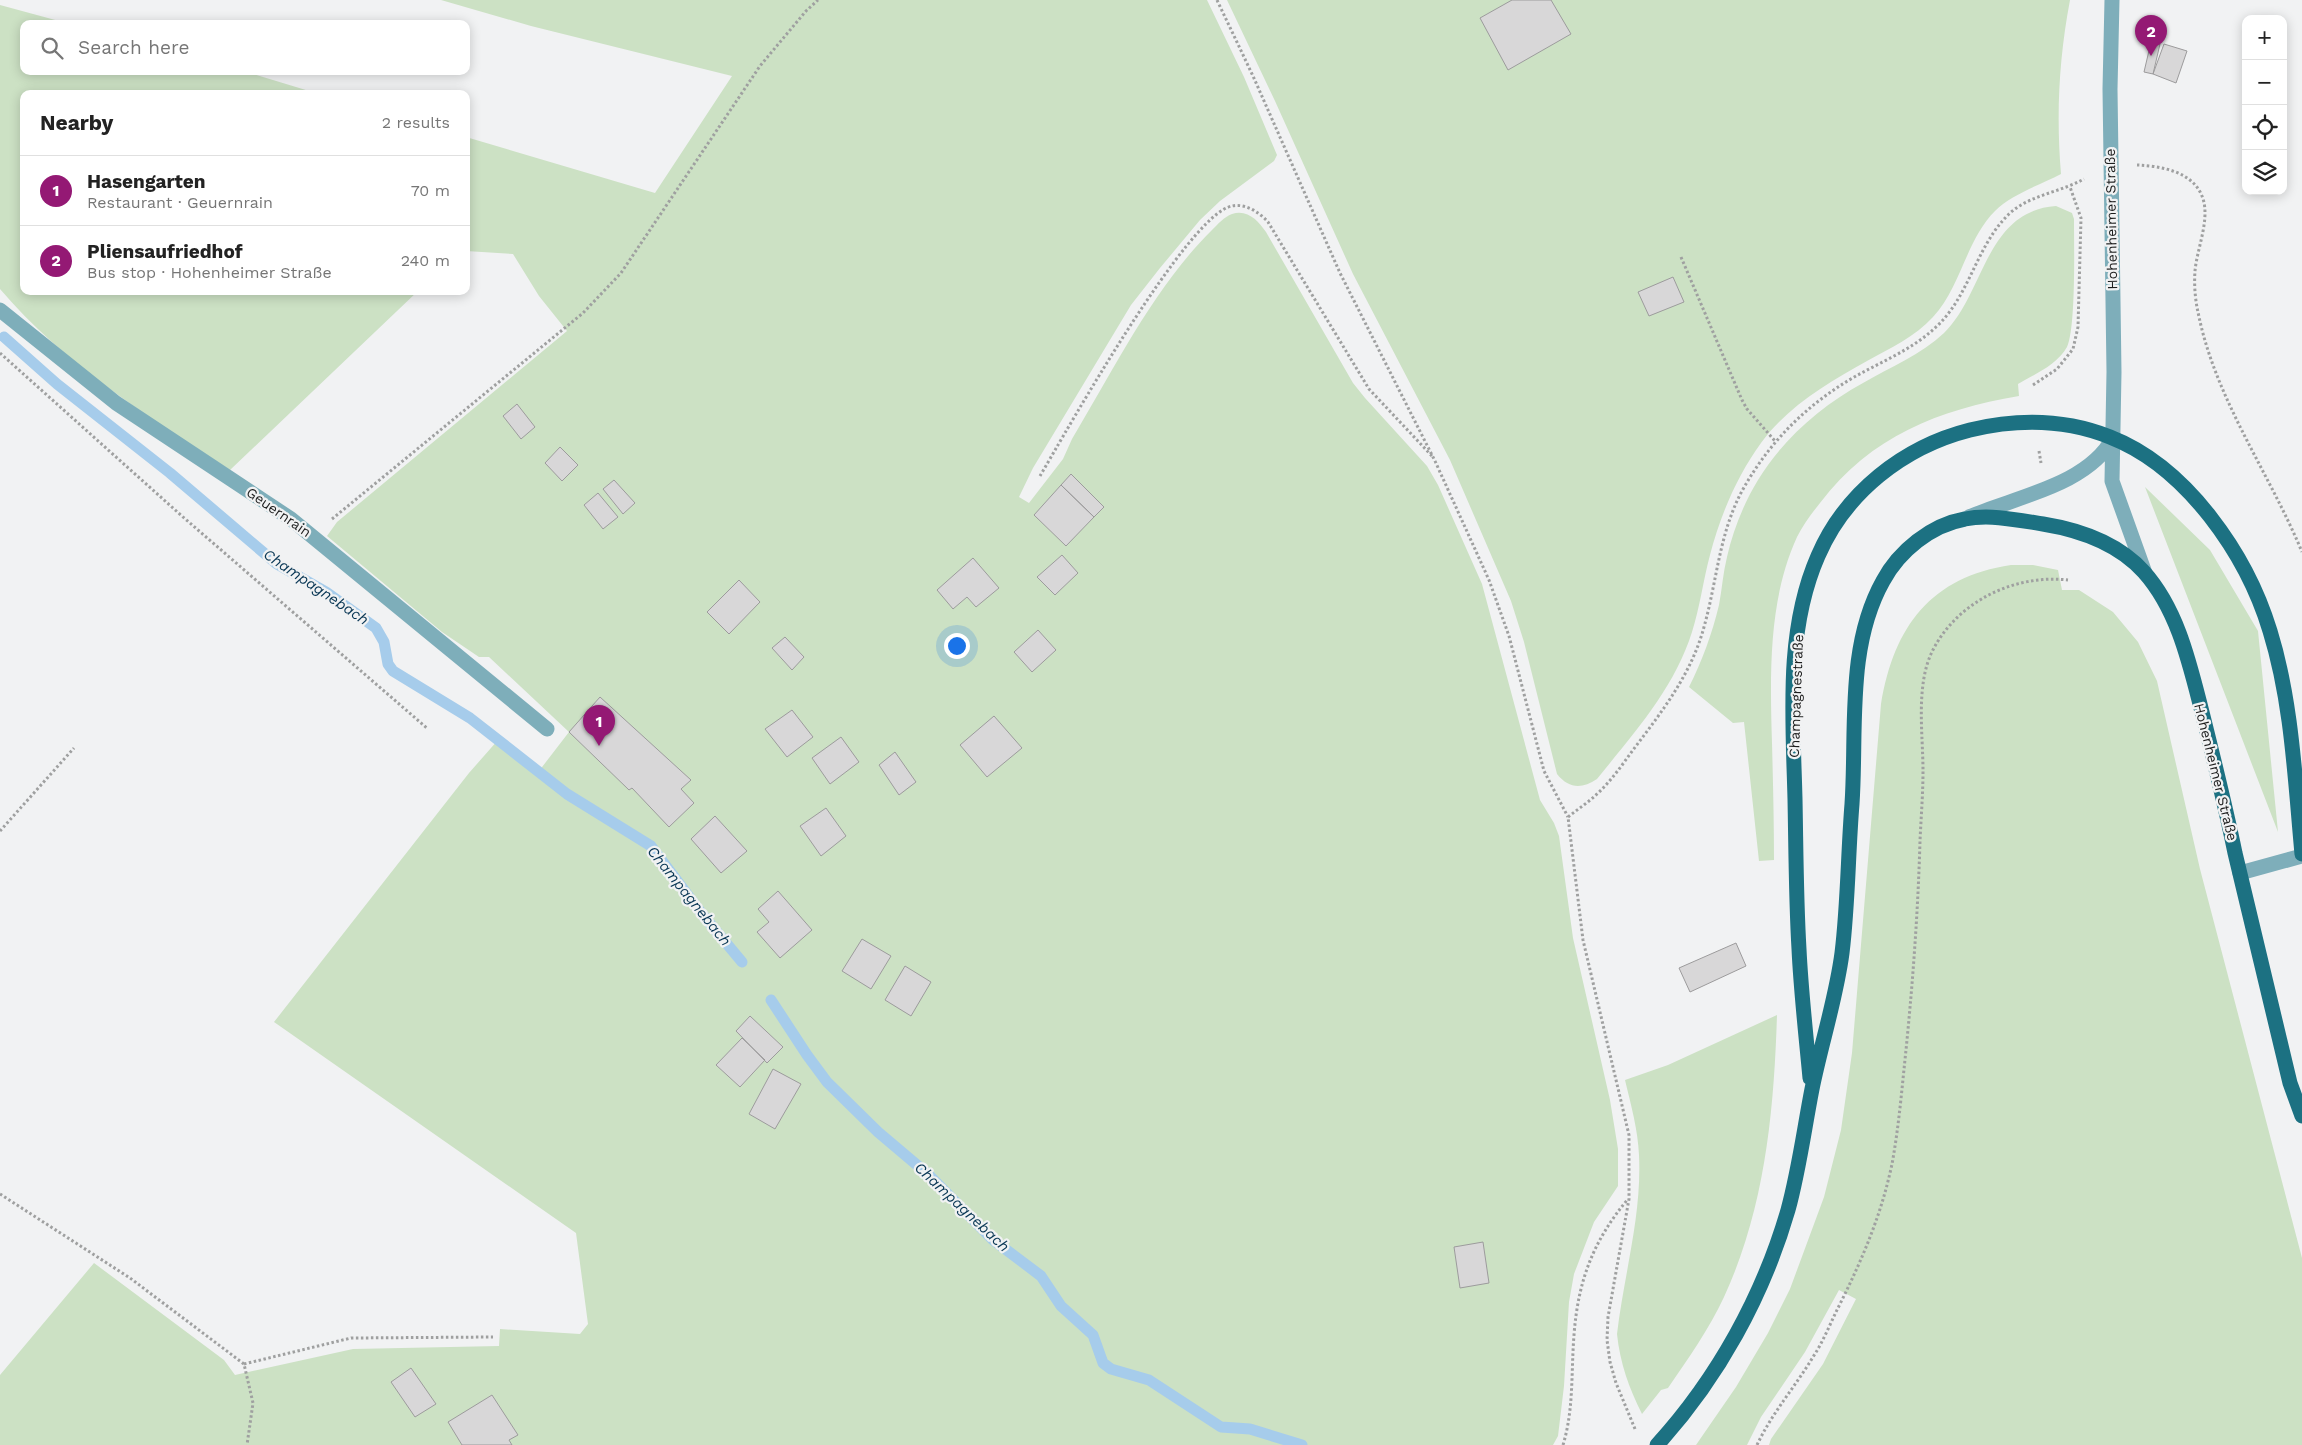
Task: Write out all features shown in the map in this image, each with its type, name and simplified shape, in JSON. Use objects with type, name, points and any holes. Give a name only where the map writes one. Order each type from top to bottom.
[{"type":"main road","name":"Champagnestraße","points":[[1812,1092],[1799,949],[1794,693],[1795,657],[1802,602],[1818,555],[1842,514],[1877,477],[1913,452],[1939,440],[1993,425],[2036,422],[2074,426],[2113,438]]},
{"type":"main road","points":[[2113,438],[2153,461],[2193,496],[2226,539],[2256,592],[2271,632],[2284,694],[2302,855]]},
{"type":"main road","name":"Champagnestraße","points":[[1657,1445],[1694,1401],[1737,1334],[1757,1293],[1788,1210],[1798,1170],[1812,1092],[1842,952],[1853,792],[1857,676],[1861,646],[1876,594],[1885,577],[1904,552],[1932,532],[1948,524],[1965,519],[2010,520],[2077,532],[2122,553],[2145,573]]},
{"type":"main road","name":"Hohenheimer Straße","points":[[2145,573],[2166,605],[2187,655],[2216,765],[2290,1083],[2302,1116]]},
{"type":"street","name":"Hohenheimer Straße","points":[[2112,0],[2110,164],[2112,481],[2114,492],[2145,573]]},
{"type":"street","name":"Geuernrain","points":[[0,310],[116,403],[267,502],[313,536],[547,729]]},
{"type":"street","name":"Champagnestraße","points":[[1965,519],[2075,475],[2100,457],[2113,438]]},
{"type":"street","points":[[2240,872],[2302,855]]},
{"type":"path","points":[[313,536],[471,403],[583,313],[616,280],[760,66],[806,11],[818,0]]},
{"type":"path","points":[[1217,0],[1253,76],[1340,273],[1435,460],[1499,605],[1509,636],[1544,771],[1568,817],[1583,940],[1629,1135],[1629,1199],[1608,1317],[1607,1340],[1610,1362],[1626,1411]]},
{"type":"path","points":[[2110,164],[2155,166],[2170,170],[2191,182],[2202,197],[2204,219],[2196,264],[2195,289],[2204,338],[2220,385],[2279,500],[2302,552]]},
{"type":"path","points":[[1568,817],[1600,791],[1676,691],[1696,650],[1704,628],[1718,558],[1732,513],[1751,475],[1774,441],[1824,397],[1853,378],[1910,347],[1937,327],[1958,300],[1991,234],[2012,211],[2041,196],[2070,187],[2081,218],[2078,327],[2073,349],[2057,369],[2033,385]]},
{"type":"path","points":[[1040,476],[1136,316],[1166,274],[1211,220],[1223,209],[1232,205],[1252,209],[1268,222],[1369,389],[1435,460]]},
{"type":"path","points":[[1681,257],[1746,408],[1774,441]]},
{"type":"path","points":[[0,353],[104,448],[428,730]]},
{"type":"path","points":[[1757,1445],[1770,1421],[1814,1356],[1867,1249],[1892,1162],[1913,977],[1923,770],[1921,720],[1923,695],[1930,658],[1934,648],[1948,627],[1967,607],[1988,596],[2024,582],[2046,578],[2068,580]]},
{"type":"path","points":[[0,832],[74,748]]},
{"type":"path","points":[[0,1194],[130,1278],[244,1364],[253,1403],[247,1445]]},
{"type":"path","points":[[1564,1445],[1573,1389],[1574,1335],[1583,1280],[1589,1260],[1605,1229],[1629,1199]]},
{"type":"path","points":[[244,1364],[351,1338],[493,1337]]},
{"type":"green space","points":[[441,0],[1207,0],[1244,77],[1277,155],[1274,161],[1220,201],[1200,220],[1131,305],[1033,468],[1019,497],[1029,503],[1063,459],[1072,439],[1119,357],[1153,303],[1191,252],[1219,223],[1229,215],[1238,213],[1252,217],[1266,232],[1353,383],[1427,466],[1438,485],[1482,584],[1540,800],[1554,823],[1559,836],[1573,938],[1610,1100],[1618,1149],[1618,1186],[1594,1222],[1574,1274],[1569,1302],[1564,1386],[1558,1436],[1553,1445],[0,1445],[0,1375],[94,1263],[224,1360],[235,1375],[353,1349],[499,1346],[500,1329],[580,1334],[588,1324],[576,1233],[274,1022],[469,773],[498,740],[539,771],[569,732],[489,657],[479,657],[442,632],[327,536],[337,522],[567,331],[539,296],[513,254],[470,251],[470,138],[655,193],[732,76],[531,26]]},
{"type":"green space","points":[[1227,0],[2070,0],[2063,43],[2060,87],[2061,174],[2018,195],[1995,211],[1977,236],[1943,305],[1926,324],[1902,342],[1810,396],[1771,430],[1744,469],[1724,511],[1710,555],[1692,632],[1675,673],[1639,727],[1597,779],[1586,785],[1571,785],[1566,783],[1557,774],[1524,642],[1511,601],[1450,460],[1353,274]]},
{"type":"green space","points":[[0,5],[55,20],[20,20],[20,75],[256,75],[306,90],[20,90],[20,295],[414,295],[230,470],[108,388],[51,341],[0,289]]},
{"type":"green space","points":[[2056,206],[2072,213],[2074,219],[2072,322],[2070,337],[2063,353],[2045,368],[2018,384],[2019,396],[1961,409],[1934,418],[1884,443],[1861,460],[1840,480],[1814,511],[1797,537],[1781,586],[1776,612],[1771,665],[1774,860],[1759,861],[1744,722],[1733,723],[1689,687],[1713,626],[1719,605],[1729,547],[1744,507],[1768,465],[1791,437],[1818,413],[1847,392],[1935,341],[1958,316],[1989,256],[2000,238],[2014,222],[2032,211]]},
{"type":"green space","points":[[2145,487],[2210,550],[2258,631],[2278,832]]},
{"type":"green space","points":[[2011,565],[2033,565],[2058,570],[2062,590],[2079,590],[2113,612],[2138,642],[2157,681],[2200,869],[2302,1258],[2302,1445],[1769,1445],[1771,1439],[1823,1364],[1856,1299],[1839,1290],[1805,1352],[1761,1417],[1747,1445],[1696,1445],[1736,1387],[1768,1333],[1790,1289],[1824,1197],[1841,1130],[1852,1053],[1881,704],[1887,676],[1896,651],[1907,629],[1921,610],[1938,594],[1959,581],[1983,571]]},
{"type":"green space","points":[[1777,1015],[1770,1123],[1765,1159],[1749,1229],[1738,1263],[1724,1297],[1698,1344],[1668,1388],[1661,1390],[1642,1414],[1626,1375],[1620,1355],[1617,1334],[1635,1223],[1639,1178],[1637,1136],[1625,1080],[1668,1065]]},
{"type":"building","points":[[1512,0],[1551,0],[1571,34],[1508,70],[1480,18]]},
{"type":"building","points":[[2151,42],[2160,44],[2153,74],[2144,72]]},
{"type":"building","points":[[2164,44],[2187,51],[2176,83],[2153,74]]},
{"type":"building","points":[[1673,277],[1684,302],[1649,316],[1638,292]]},
{"type":"building","points":[[517,404],[535,427],[521,439],[503,416]]},
{"type":"building","points":[[560,447],[578,465],[562,481],[545,463]]},
{"type":"building","points":[[1071,474],[1104,507],[1094,517],[1061,485]]},
{"type":"building","points":[[614,480],[635,503],[623,514],[603,489]]},
{"type":"building","points":[[1061,485],[1094,517],[1066,546],[1034,515]]},
{"type":"building","points":[[598,493],[618,517],[603,529],[584,505]]},
{"type":"building","points":[[1062,555],[1078,573],[1055,595],[1037,577]]},
{"type":"building","points":[[973,558],[999,588],[976,607],[967,597],[953,609],[937,590]]},
{"type":"building","points":[[739,580],[760,602],[729,634],[707,612]]},
{"type":"building","points":[[1038,630],[1056,650],[1032,672],[1014,652]]},
{"type":"building","points":[[785,637],[804,657],[792,670],[772,648]]},
{"type":"building","points":[[600,697],[691,780],[681,789],[694,803],[669,827],[632,788],[629,790],[569,732]]},
{"type":"building","points":[[792,710],[813,737],[787,757],[765,729]]},
{"type":"building","points":[[994,716],[1022,748],[987,777],[960,745]]},
{"type":"building","points":[[841,737],[859,762],[830,784],[812,758]]},
{"type":"building","points":[[895,752],[916,782],[899,795],[879,765]]},
{"type":"building","points":[[826,808],[846,836],[821,856],[800,826]]},
{"type":"building","points":[[715,816],[747,851],[721,873],[691,839]]},
{"type":"building","points":[[778,891],[812,930],[780,958],[757,932],[769,922],[758,909]]},
{"type":"building","points":[[862,939],[891,956],[871,989],[842,971]]},
{"type":"building","points":[[1736,943],[1746,966],[1690,992],[1679,968]]},
{"type":"building","points":[[905,966],[931,982],[911,1016],[885,1000]]},
{"type":"building","points":[[750,1016],[783,1047],[767,1063],[736,1031]]},
{"type":"building","points":[[742,1038],[765,1060],[740,1087],[716,1065]]},
{"type":"building","points":[[773,1069],[801,1084],[775,1129],[749,1114]]},
{"type":"building","points":[[1483,1242],[1489,1283],[1460,1288],[1454,1247]]},
{"type":"building","points":[[411,1368],[436,1404],[415,1417],[391,1382]]},
{"type":"building","points":[[492,1395],[518,1435],[509,1440],[512,1445],[462,1445],[448,1422]]},
{"type":"waterway","name":"Champagnebach","points":[[4,337],[57,384],[170,473],[277,564],[326,592],[376,628],[384,642],[388,664],[393,671],[470,718],[567,794],[651,846],[702,914],[742,962]]},
{"type":"waterway","name":"Champagnebach","points":[[771,1000],[827,1082],[878,1132],[930,1176],[992,1239],[1041,1276],[1061,1306],[1093,1335],[1103,1363],[1111,1369],[1149,1380],[1221,1427],[1250,1429],[1302,1445]]},
{"type":"place","name":"Pliensaufriedhof","points":[[2151,56]]},
{"type":"place","name":"Hasengarten","points":[[599,746]]}]
